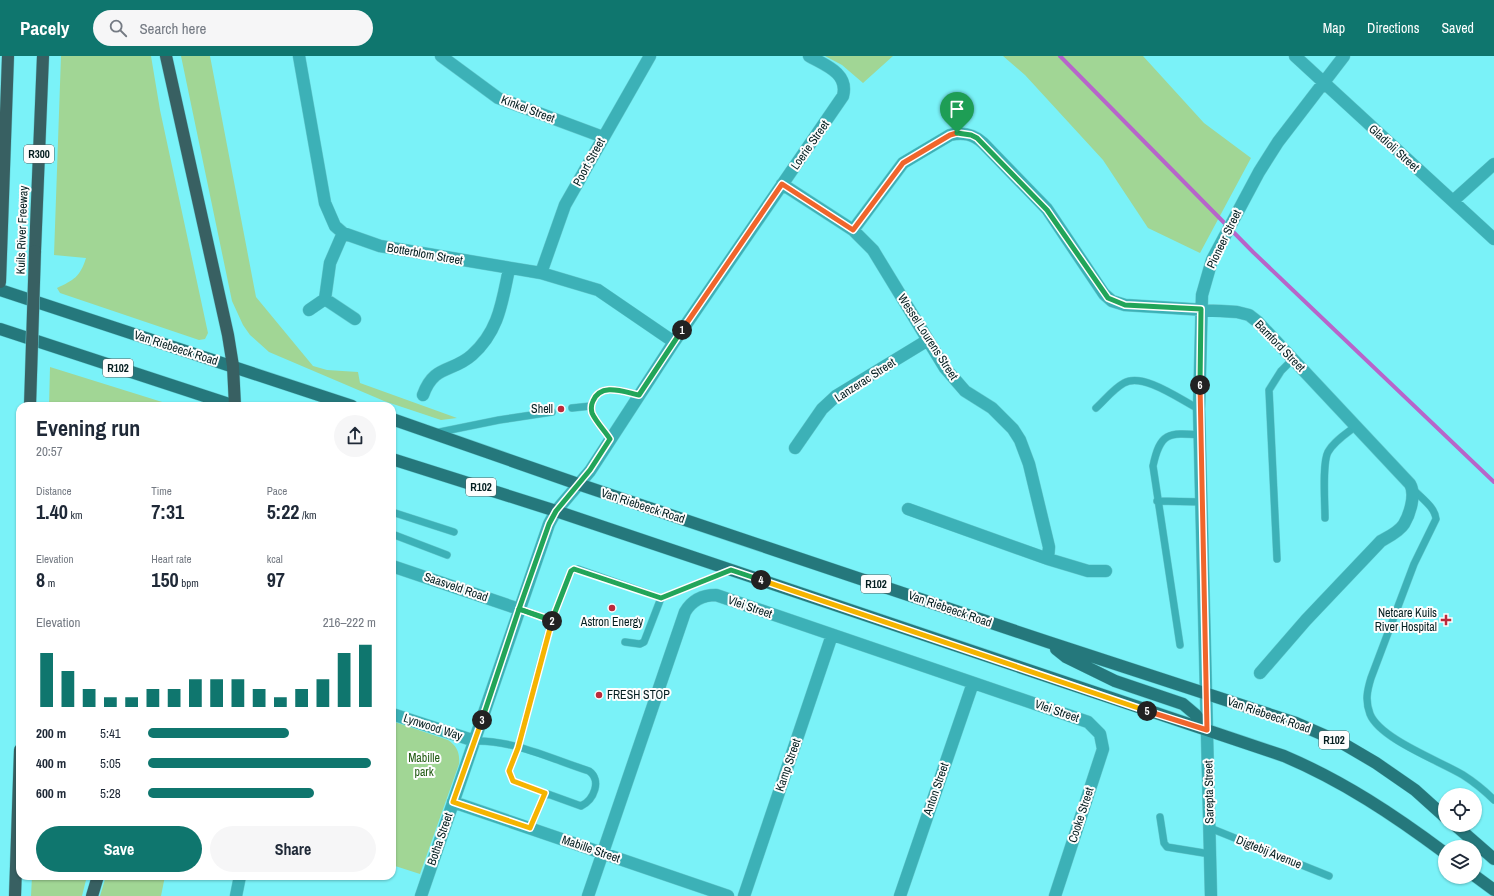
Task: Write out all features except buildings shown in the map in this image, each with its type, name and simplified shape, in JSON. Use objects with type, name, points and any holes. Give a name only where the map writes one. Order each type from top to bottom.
[{"type":"highway","name":"Kuils River Freeway","points":[[0,282],[8,56]]},
{"type":"highway","name":"Kuils River Freeway","points":[[30,402],[43,56]]},
{"type":"highway","points":[[166,56],[228,335],[233,366],[235,402]]},
{"type":"highway","points":[[15,896],[16,867]]},
{"type":"highway","points":[[92,896],[97,880]]},
{"type":"main road","name":"Van Riebeeck Road","points":[[0,290],[340,402]]},
{"type":"main road","name":"R102","points":[[0,329],[223,402]]},
{"type":"main road","name":"Van Riebeeck Road","points":[[396,421],[1048,642],[1296,723],[1342,743],[1376,763],[1408,786],[1438,811]]},
{"type":"main road","name":"R102","points":[[396,459],[556,511],[1284,756],[1328,776],[1410,828],[1438,848]]},
{"type":"main road","points":[[1048,642],[1066,657],[1115,681],[1183,704],[1196,715],[1207,730]]},
{"type":"main road","points":[[1463,832],[1494,859]]},
{"type":"main road","points":[[1482,881],[1494,890]]},
{"type":"street","points":[[299,56],[325,203],[335,226],[343,234],[330,263],[325,299],[309,310]]},
{"type":"street","name":"Kinkel Street","points":[[440,56],[498,98],[603,137]]},
{"type":"street","name":"Poort Street","points":[[542,273],[565,205],[650,56]]},
{"type":"street","name":"Loerie Street","points":[[556,511],[590,470],[674,342],[840,101],[844,91],[842,80],[834,70],[809,56]]},
{"type":"street","name":"Gladioli Street","points":[[1295,56],[1494,239]]},
{"type":"street","name":"Pioneer Street","points":[[1206,694],[1199,409],[1201,309],[1205,282],[1216,252],[1244,198],[1278,142],[1344,56]]},
{"type":"street","name":"Bamford Street","points":[[853,230],[903,163],[950,135],[957,133],[971,135],[983,143],[1047,210],[1108,298],[1125,305],[1201,309],[1237,312],[1249,315],[1258,322],[1293,359],[1413,489]]},
{"type":"street","points":[[1453,201],[1494,164]]},
{"type":"street","name":"Wessel Lourens Street","points":[[782,184],[853,230],[873,250],[945,368],[965,391],[999,414],[1020,440],[1029,464],[1049,547],[1048,559]]},
{"type":"street","name":"Botterblom Street","points":[[343,234],[380,246],[509,269],[542,273],[598,290],[674,342]]},
{"type":"street","points":[[423,395],[431,378],[471,356],[488,337],[497,321],[509,269]]},
{"type":"street","points":[[325,299],[354,319]]},
{"type":"street","name":"Lanzerac Street","points":[[795,448],[822,409],[836,396],[928,340]]},
{"type":"street","points":[[1260,673],[1306,620],[1381,541],[1404,524],[1414,497],[1413,489]]},
{"type":"street","points":[[908,509],[1048,559],[1088,571],[1106,571]]},
{"type":"street","name":"Botha Street","points":[[421,896],[519,609],[549,524],[556,511]]},
{"type":"street","name":"Saasveld Road","points":[[396,567],[519,609]]},
{"type":"street","name":"Vlei Street","points":[[588,896],[685,612],[692,603],[702,596],[716,595],[1088,722],[1100,734]]},
{"type":"street","name":"Kamp Street","points":[[744,896],[832,635]]},
{"type":"street","name":"Anton Street","points":[[900,896],[972,683]]},
{"type":"street","name":"Sarepta Street","points":[[1206,694],[1210,854]]},
{"type":"street","name":"Lynwood Way","points":[[396,715],[475,741]]},
{"type":"street","name":"Cooke Street","points":[[1055,896],[1103,749],[1100,734]]},
{"type":"street","name":"Mabille Street","points":[[453,802],[728,896]]},
{"type":"street","points":[[1210,854],[1211,896]]},
{"type":"street","points":[[236,896],[239,880]]},
{"type":"lane","points":[[1277,559],[1269,390],[1281,371],[1293,359]]},
{"type":"lane","points":[[1096,408],[1122,384],[1135,380],[1147,382],[1199,409]]},
{"type":"lane","points":[[610,439],[592,413],[591,406],[595,397],[602,391],[610,388],[639,395]]},
{"type":"lane","points":[[572,408],[591,406]]},
{"type":"lane","points":[[432,433],[499,420],[552,412]]},
{"type":"lane","points":[[1324,518],[1326,461],[1328,452],[1341,438],[1356,426]]},
{"type":"lane","points":[[1180,645],[1157,500],[1154,466],[1157,450],[1162,440],[1170,434],[1180,433],[1200,435]]},
{"type":"lane","points":[[1413,489],[1433,509],[1436,514],[1436,519],[1414,564],[1371,678],[1366,696],[1370,715],[1383,731],[1444,767],[1463,775],[1494,800]]},
{"type":"lane","points":[[1157,500],[1202,502]]},
{"type":"lane","points":[[396,513],[454,532]]},
{"type":"lane","points":[[396,536],[447,555]]},
{"type":"lane","points":[[475,741],[496,742],[518,748],[589,771],[596,777],[597,782],[590,800],[581,806],[519,784],[511,777],[509,771],[518,748],[552,620],[571,571],[574,569],[661,598],[731,570]]},
{"type":"lane","points":[[625,642],[640,644],[644,642],[661,598]]},
{"type":"lane","points":[[519,609],[552,620]]},
{"type":"lane","points":[[530,828],[545,793]]},
{"type":"lane","points":[[1160,817],[1164,843],[1167,847],[1210,854]]},
{"type":"lane","name":"Digtebij Avenue","points":[[1210,828],[1329,876]]},
{"type":"green space","points":[[61,56],[151,56],[160,110],[208,333],[205,339],[199,340],[60,293],[57,288],[68,283],[79,274],[86,258],[54,255]]},
{"type":"green space","points":[[181,56],[210,56],[256,297],[313,366],[327,370],[358,372],[360,383],[457,418],[441,420],[396,405],[396,402],[384,401],[269,352],[250,335],[243,325],[232,301]]},
{"type":"green space","points":[[825,56],[893,56],[863,83],[842,65]]},
{"type":"green space","points":[[1003,56],[1143,56],[1204,123],[1251,158],[1200,253],[1148,228],[1103,160],[1025,75]]},
{"type":"green space","points":[[50,367],[162,402],[49,402]]},
{"type":"green space","name":"Mabille park","points":[[396,722],[448,740],[456,747],[459,756],[459,764],[420,874],[396,866]]},
{"type":"green space","points":[[32,880],[86,880],[82,896],[31,896]]},
{"type":"green space","points":[[105,880],[164,880],[161,896],[100,896]]},
{"type":"waterway","points":[[1060,56],[1253,252],[1494,482]]},
{"type":"place","name":"Shell","points":[[561,409]]},
{"type":"place","name":"Astron Energy","points":[[612,608]]},
{"type":"place","name":"Netcare Kuils River Hospital","points":[[1446,620]]},
{"type":"place","name":"FRESH STOP","points":[[599,695]]},
{"type":"route","points":[[957,133],[950,135],[903,163],[853,230],[782,184],[639,395],[610,388],[602,391],[595,397],[591,406],[592,413],[610,439],[590,470],[556,511],[549,524],[519,609],[552,620],[518,748],[509,771],[513,781],[545,793],[530,828],[453,802],[519,609],[552,620],[571,571],[574,569],[578,569],[661,598],[731,570],[1207,730],[1199,409],[1201,309],[1125,305],[1112,301],[1104,294],[1047,210],[983,143],[971,135],[957,133]]}]
